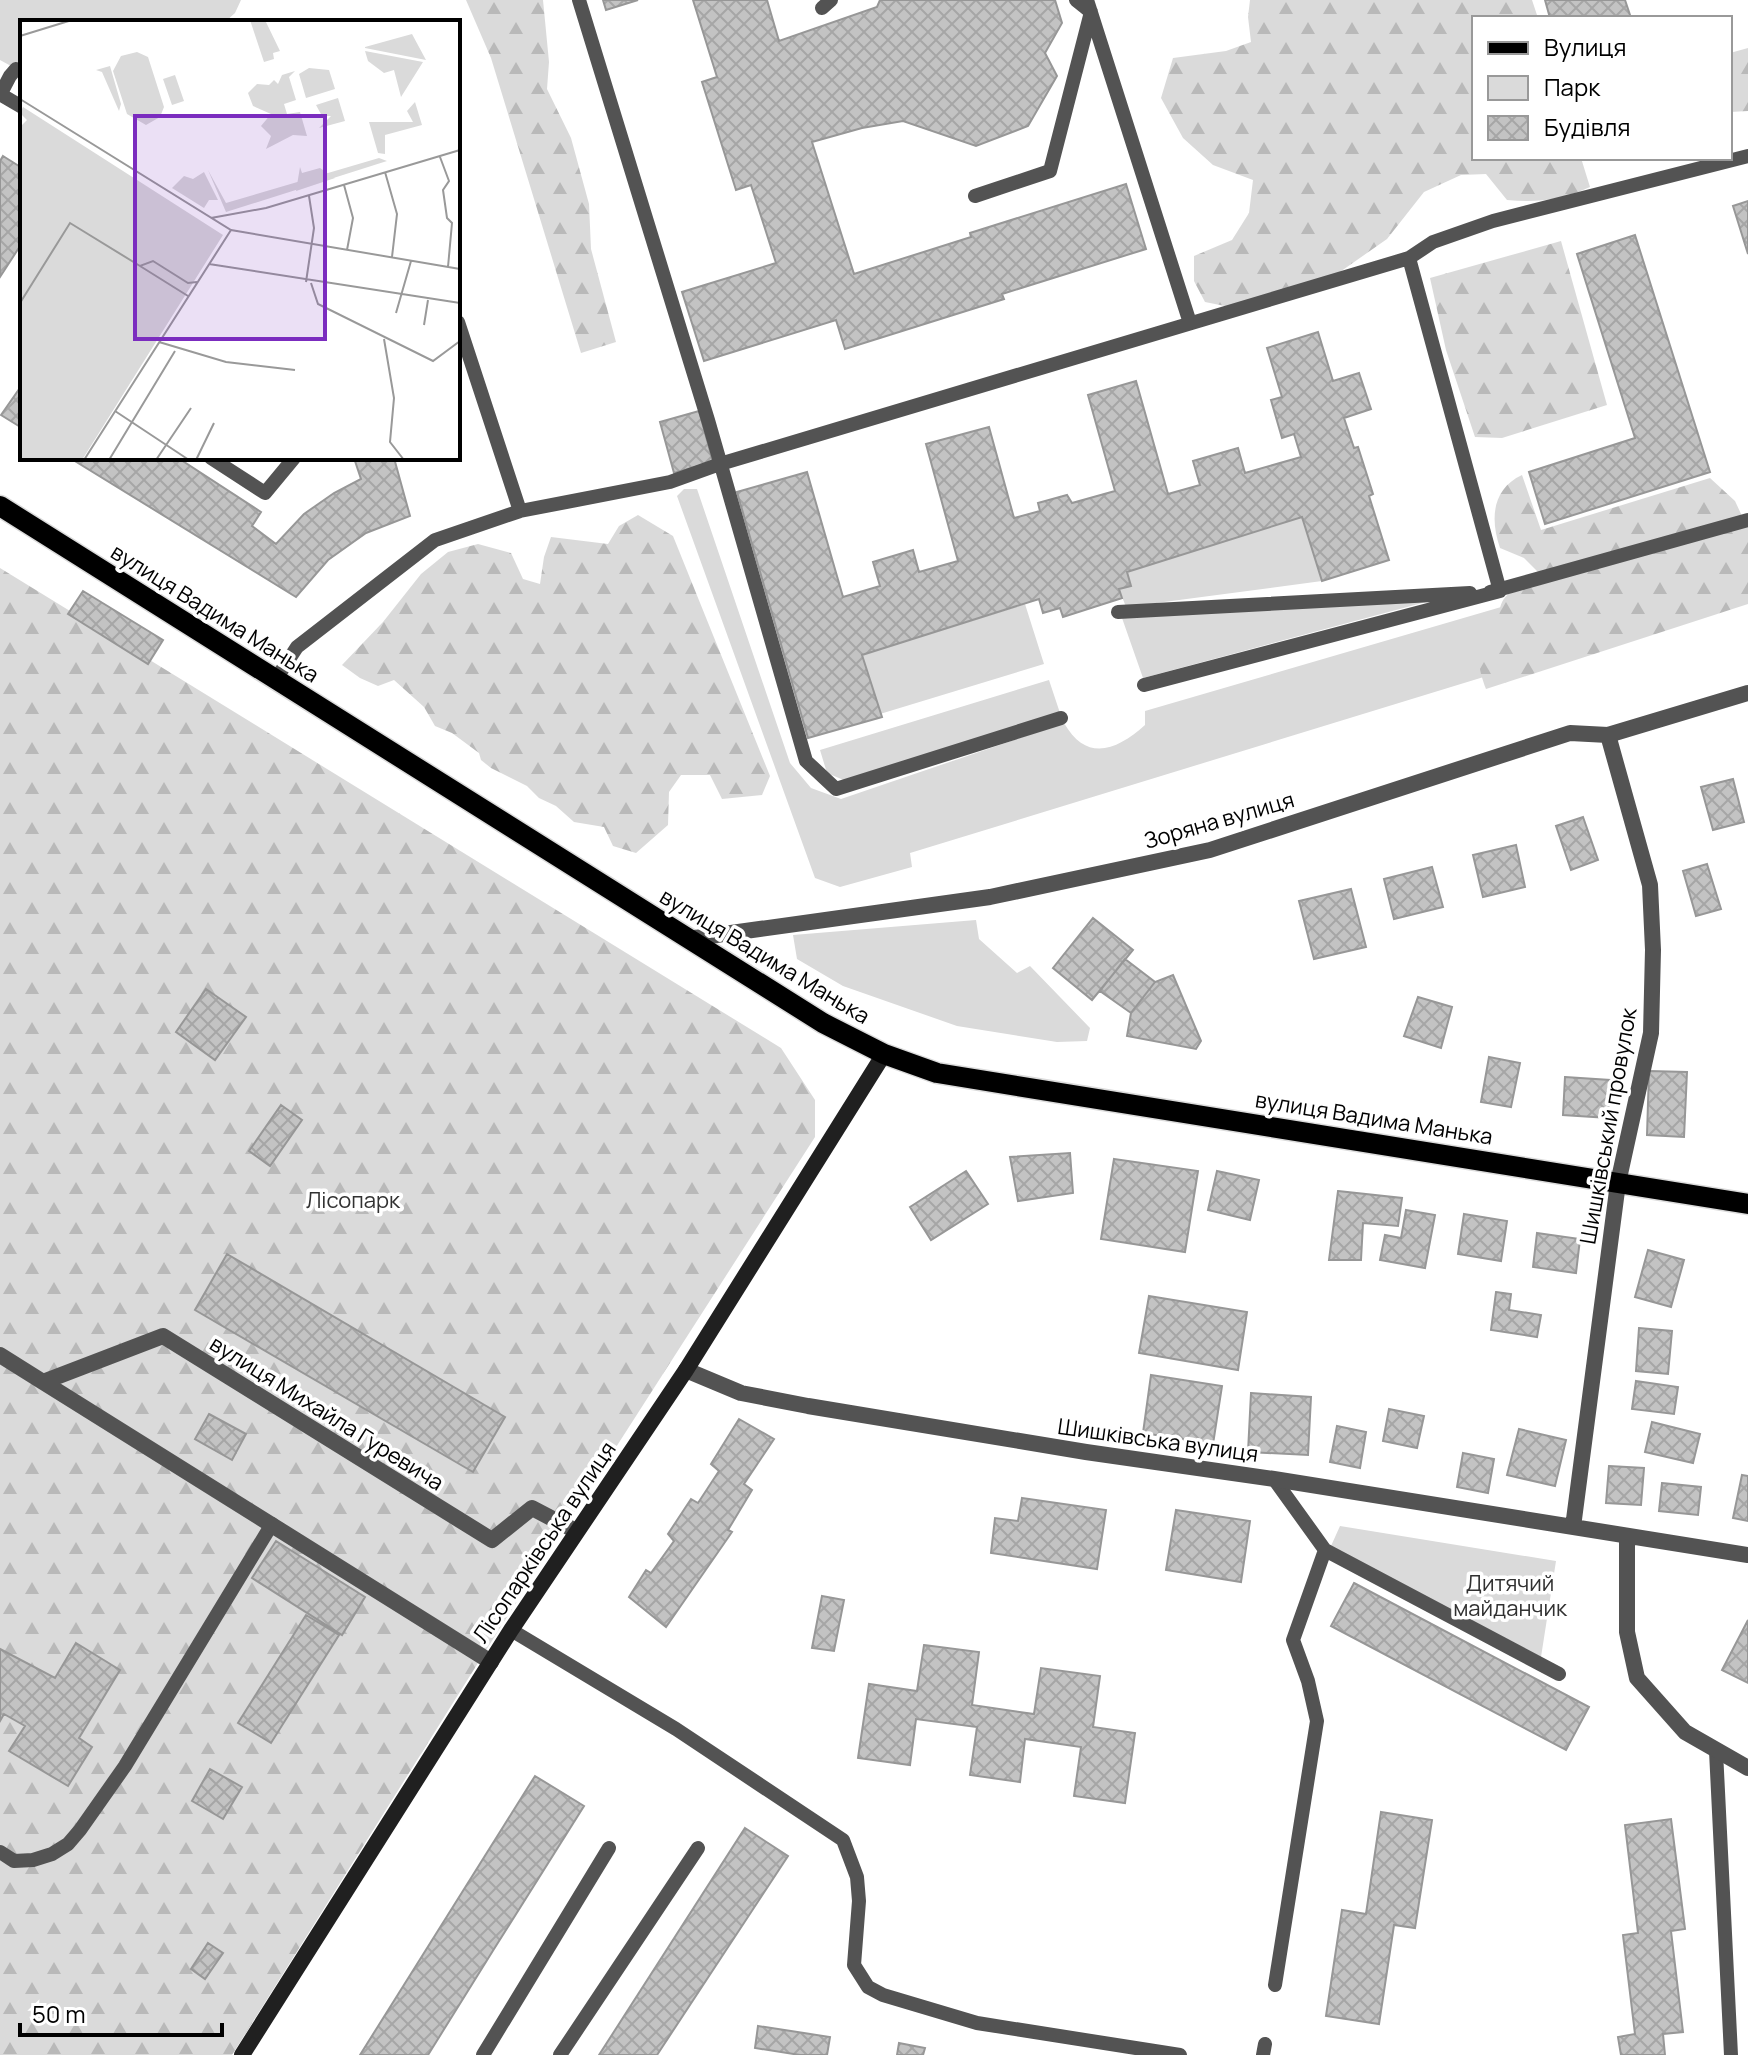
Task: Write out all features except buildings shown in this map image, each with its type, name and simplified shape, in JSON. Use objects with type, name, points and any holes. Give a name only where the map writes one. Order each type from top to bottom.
[{"type":"main road","name":"вулиця Вадима Манька","points":[[0,506],[823,1023],[884,1054],[937,1073],[972,1080],[1182,1111],[1748,1204]]},
{"type":"street","name":"Зоряна вулиця","points":[[688,939],[990,897],[1210,850],[1570,733],[1608,735],[1748,693]]},
{"type":"street","name":"Шишківський провулок","points":[[1573,1527],[1618,1183],[1651,1033],[1653,950],[1650,885],[1608,735]]},
{"type":"street","name":"Лісопарківська вулиця","points":[[242,2055],[511,1630],[686,1370],[884,1054]]},
{"type":"street","name":"вулиця Михайла Гуревича","points":[[43,1382],[163,1336],[492,1540],[532,1508],[576,1531]]},
{"type":"street","points":[[0,1355],[491,1662]]},
{"type":"street","name":"Шишківська вулиця","points":[[686,1370],[741,1393],[1087,1446],[1748,1555]]},
{"type":"street","points":[[1627,1537],[1627,1632],[1637,1678],[1685,1732],[1748,1768]]},
{"type":"lane","points":[[579,0],[720,464],[806,761],[836,789],[1061,718]]},
{"type":"lane","points":[[1076,0],[1089,6],[1190,323]]},
{"type":"lane","points":[[975,196],[1050,171],[1089,6]]},
{"type":"lane","points":[[16,69],[0,94],[20,106]]},
{"type":"lane","points":[[276,679],[297,647],[435,540],[520,511],[670,482],[720,464],[1409,258],[1433,242],[1493,221],[1748,156]]},
{"type":"lane","points":[[1409,258],[1500,591]]},
{"type":"lane","points":[[460,328],[520,511]]},
{"type":"lane","points":[[214,460],[265,493],[292,460]]},
{"type":"lane","points":[[1144,685],[1500,591],[1748,520]]},
{"type":"lane","points":[[1118,612],[1500,591]]},
{"type":"lane","points":[[1274,1479],[1325,1550],[1559,1674]]},
{"type":"lane","points":[[0,1852],[14,1861],[33,1860],[52,1854],[68,1844],[80,1830],[125,1766],[272,1524]]},
{"type":"lane","points":[[1275,1985],[1317,1721],[1308,1681],[1293,1640],[1325,1550]]},
{"type":"lane","points":[[511,1630],[676,1729],[843,1840],[857,1877],[859,1901],[854,1965],[868,1987],[883,1995],[977,2023],[1180,2055]]},
{"type":"lane","points":[[1716,1751],[1731,2055]]},
{"type":"lane","points":[[483,2055],[609,1848]]},
{"type":"lane","points":[[560,2055],[698,1848]]},
{"type":"green space","points":[[0,0],[241,0],[235,13],[227,20],[20,20],[20,71],[0,60]]},
{"type":"green space","points":[[466,0],[543,0],[549,62],[547,89],[571,138],[589,204],[591,249],[616,342],[581,353],[491,58]]},
{"type":"green space","points":[[1250,0],[1532,0],[1537,16],[1472,16],[1472,160],[1582,160],[1590,187],[1549,200],[1507,200],[1486,174],[1461,175],[1424,192],[1387,239],[1327,281],[1230,307],[1205,302],[1194,281],[1194,256],[1232,240],[1249,213],[1253,180],[1213,165],[1183,138],[1161,98],[1173,58],[1226,51],[1251,42],[1248,17]]},
{"type":"green space","points":[[1748,48],[1748,111],[1732,112],[1732,52]]},
{"type":"green space","points":[[1561,241],[1607,405],[1502,438],[1475,437],[1446,350],[1430,278]]},
{"type":"green space","points":[[1522,475],[1541,530],[1710,478],[1735,501],[1742,516],[1748,519],[1748,604],[1486,689],[1480,671],[1480,655],[1486,641],[1501,628],[1499,617],[1503,600],[1515,589],[1541,575],[1524,558],[1500,548],[1497,537],[1495,516],[1499,497],[1504,488]]},
{"type":"green space","points":[[684,489],[697,489],[790,763],[811,788],[841,799],[1064,723],[1082,744],[1092,748],[1113,746],[1145,725],[1145,711],[1748,535],[1748,596],[910,853],[912,867],[840,887],[815,878],[677,496]]},
{"type":"green space","points":[[638,515],[673,536],[770,776],[762,795],[722,799],[710,775],[681,775],[669,792],[668,825],[636,853],[613,846],[604,827],[574,822],[527,786],[491,768],[481,760],[479,753],[452,733],[435,726],[424,707],[394,680],[378,686],[342,665],[383,622],[421,574],[448,552],[478,544],[511,553],[523,579],[540,584],[551,537],[608,544],[619,526]]},
{"type":"green space","points":[[1302,517],[1322,581],[1126,607],[1119,589],[1131,585],[1127,572]]},
{"type":"green space","name":"Лісопарк","points":[[0,568],[781,1048],[815,1100],[815,1137],[500,1628],[232,2055],[0,2055]]},
{"type":"green space","points":[[1437,599],[1143,678],[1122,618]]},
{"type":"green space","points":[[1025,604],[1044,664],[880,714],[862,655]]},
{"type":"green space","points":[[1049,680],[1060,713],[846,781],[827,773],[820,750]]},
{"type":"green space","points":[[976,920],[979,939],[1017,973],[1030,966],[1090,1028],[1087,1041],[1057,1042],[957,1026],[843,986],[797,959],[793,935]]},
{"type":"green space","name":"Дитячий майданчик","points":[[1340,1526],[1556,1561],[1541,1657],[1331,1546]]}]
